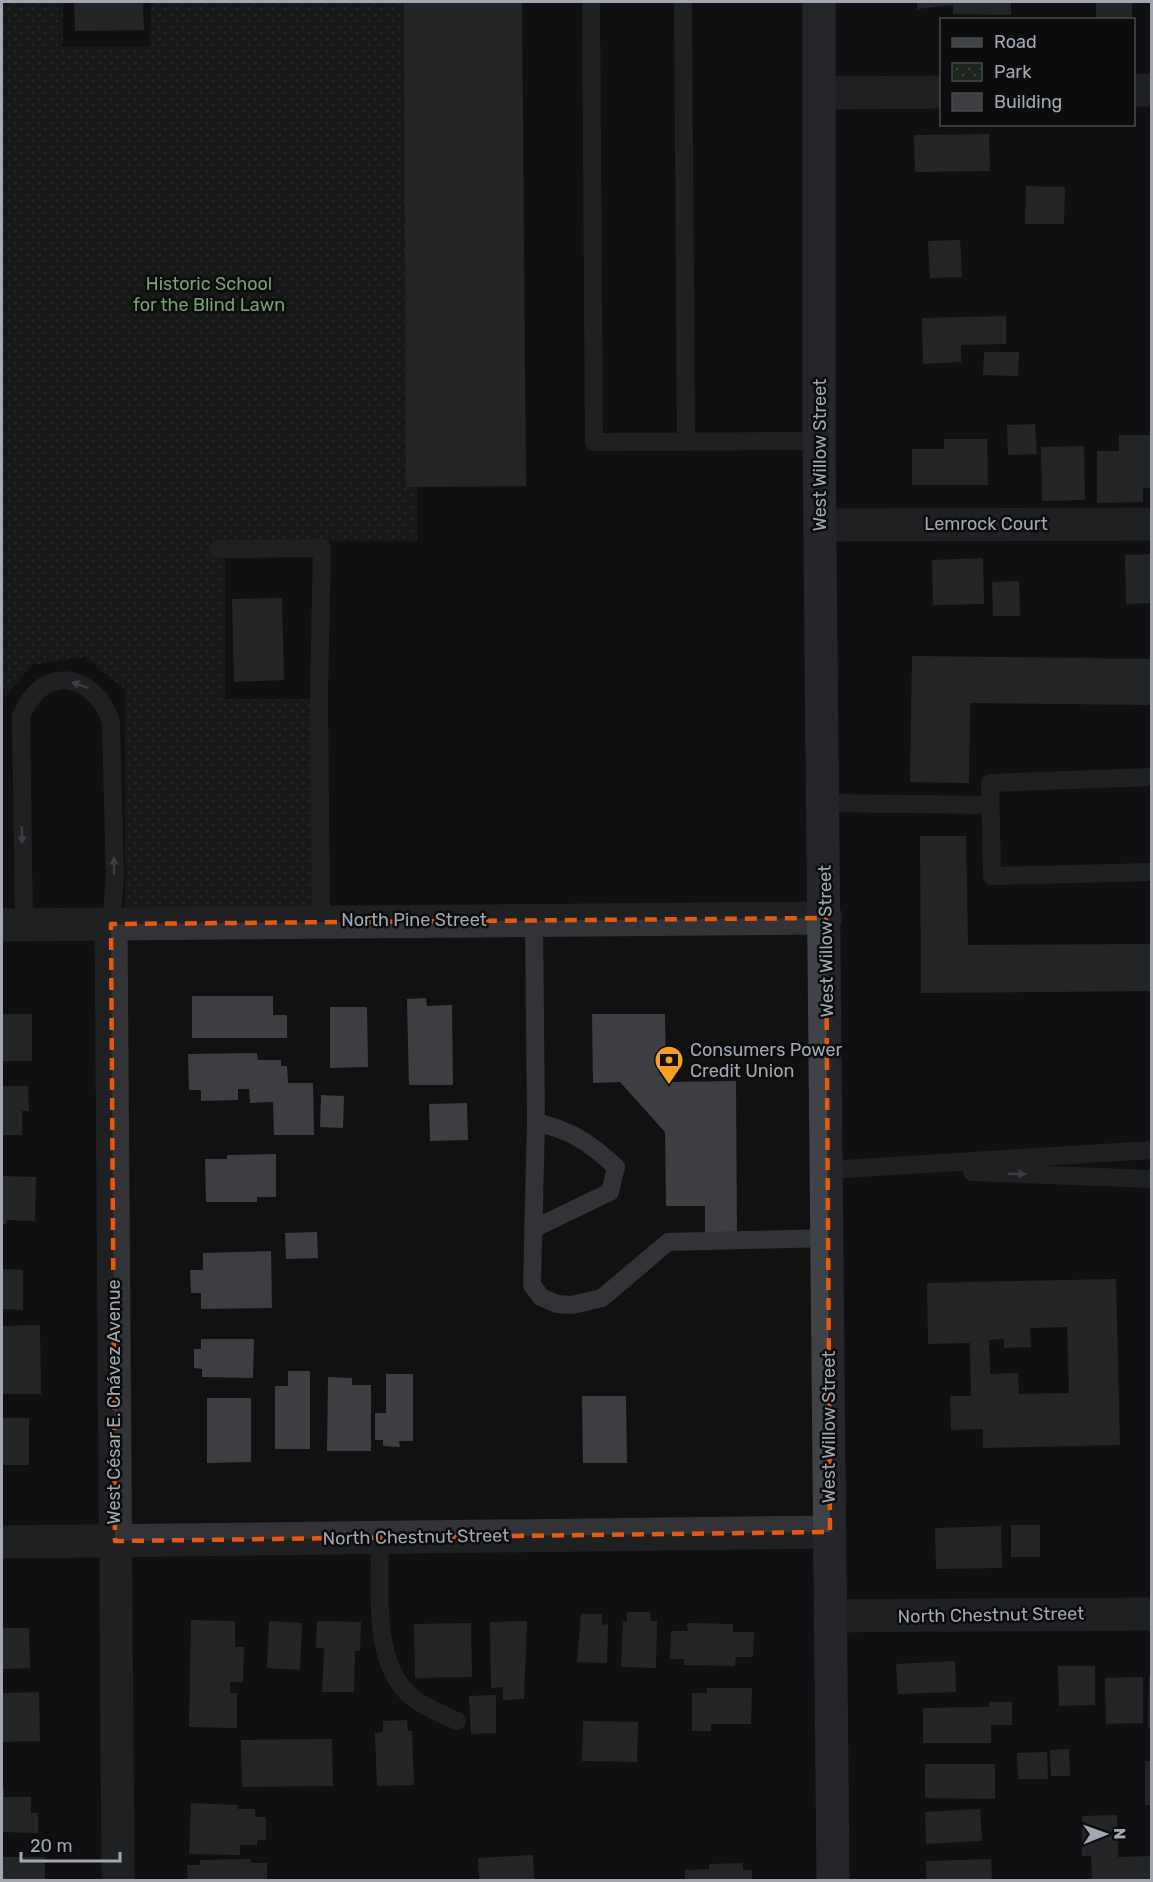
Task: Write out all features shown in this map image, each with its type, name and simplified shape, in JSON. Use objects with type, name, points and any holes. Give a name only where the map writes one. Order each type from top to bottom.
[{"type":"street","name":"West Willow Street","points":[[819,2],[821,93],[819,441],[826,918],[833,1881]]},
{"type":"street","points":[[1135,90],[1152,90]]},
{"type":"street","points":[[821,93],[940,92]]},
{"type":"street","name":"Lemrock Court","points":[[820,525],[1152,524]]},
{"type":"street","name":"North Pine Street","points":[[13,925],[826,918]]},
{"type":"street","name":"West César E. Chávez Avenue","points":[[111,924],[118,1881]]},
{"type":"street","name":"North Chestnut Street","points":[[2,1542],[830,1532]]},
{"type":"street","name":"North Chestnut Street","points":[[830,1616],[1152,1614]]},
{"type":"lane","points":[[591,2],[594,442],[819,441]]},
{"type":"lane","points":[[683,2],[686,442]]},
{"type":"lane","points":[[218,549],[322,548],[319,694],[321,921]]},
{"type":"lane","points":[[13,925],[21,716],[39,690],[51,683],[70,682],[86,685],[98,695],[108,708],[111,723],[115,877],[111,924]]},
{"type":"lane","points":[[1152,777],[990,783],[992,876],[1152,872]]},
{"type":"lane","points":[[824,803],[990,805]]},
{"type":"lane","points":[[534,919],[536,1122],[532,1285],[541,1297],[556,1304],[572,1305],[602,1298],[668,1242],[828,1238]]},
{"type":"lane","points":[[533,1229],[610,1192],[616,1167],[590,1143],[564,1129],[536,1122]]},
{"type":"lane","points":[[827,1170],[1152,1150]]},
{"type":"lane","points":[[875,1168],[1152,1179]]},
{"type":"lane","points":[[380,1537],[382,1644],[388,1663],[413,1698],[457,1721]]},
{"type":"highlighted area","points":[[826,918],[830,1532],[115,1541],[111,924]]},
{"type":"green space","name":"Historic School for the Blind Lawn","points":[[2,2],[63,2],[63,47],[150,47],[151,2],[417,2],[417,541],[225,541],[225,699],[314,699],[314,914],[125,914],[125,690],[85,657],[32,665],[2,700]]},
{"type":"building","points":[[74,2],[143,2],[144,30],[75,31]]},
{"type":"building","points":[[404,2],[522,2],[526,486],[406,487]]},
{"type":"building","points":[[917,2],[1011,2],[1011,15],[953,14],[953,5],[917,9]]},
{"type":"building","points":[[1096,2],[1132,2],[1132,18],[1096,18]]},
{"type":"building","points":[[989,134],[990,171],[915,172],[914,135]]},
{"type":"building","points":[[1026,186],[1065,187],[1064,224],[1025,224]]},
{"type":"building","points":[[960,240],[962,277],[930,278],[928,241]]},
{"type":"building","points":[[1006,316],[1006,344],[961,345],[961,362],[923,364],[922,318]]},
{"type":"building","points":[[984,352],[1019,352],[1018,376],[983,375]]},
{"type":"building","points":[[1035,424],[1037,454],[1008,455],[1007,425]]},
{"type":"building","points":[[1119,435],[1152,435],[1152,488],[1143,488],[1143,502],[1097,503],[1097,451],[1119,451]]},
{"type":"building","points":[[944,439],[987,439],[988,485],[912,485],[912,449],[944,449]]},
{"type":"building","points":[[1084,446],[1085,500],[1042,501],[1041,447]]},
{"type":"building","points":[[1152,554],[1152,603],[1126,604],[1125,555]]},
{"type":"building","points":[[983,558],[984,604],[933,605],[932,560]]},
{"type":"building","points":[[1019,581],[1020,616],[993,616],[992,582]]},
{"type":"building","points":[[282,598],[284,680],[234,682],[232,599]]},
{"type":"building","points":[[912,656],[1152,659],[1152,705],[970,703],[969,783],[910,782]]},
{"type":"building","points":[[920,836],[966,836],[968,945],[1152,944],[1152,991],[921,993]]},
{"type":"building","points":[[192,996],[273,996],[273,1015],[287,1015],[287,1038],[192,1038]]},
{"type":"building","points":[[426,998],[427,1006],[452,1005],[453,1085],[409,1085],[407,999]]},
{"type":"building","points":[[330,1007],[367,1007],[368,1067],[330,1068]]},
{"type":"building","points":[[2,1014],[32,1014],[32,1061],[2,1061]]},
{"type":"building","points":[[592,1014],[665,1014],[666,1082],[736,1081],[737,1235],[705,1235],[705,1206],[666,1206],[665,1132],[620,1082],[593,1083]]},
{"type":"building","points":[[257,1053],[258,1060],[281,1060],[281,1066],[287,1066],[288,1083],[313,1083],[314,1135],[274,1135],[273,1102],[250,1103],[249,1089],[238,1089],[238,1100],[201,1101],[201,1090],[189,1090],[188,1054]]},
{"type":"building","points":[[2,1086],[28,1086],[29,1111],[22,1111],[22,1135],[2,1135]]},
{"type":"building","points":[[321,1095],[344,1096],[343,1128],[320,1127]]},
{"type":"building","points":[[467,1103],[468,1140],[430,1141],[429,1104]]},
{"type":"building","points":[[276,1154],[276,1197],[257,1197],[257,1202],[206,1202],[205,1159],[227,1159],[227,1155]]},
{"type":"building","points":[[2,1176],[36,1177],[35,1221],[6,1220],[6,1224],[2,1224]]},
{"type":"building","points":[[317,1232],[318,1258],[286,1259],[285,1233]]},
{"type":"building","points":[[271,1251],[272,1308],[201,1309],[201,1293],[191,1293],[190,1270],[203,1270],[203,1253]]},
{"type":"building","points":[[2,1269],[23,1270],[23,1310],[2,1309]]},
{"type":"building","points":[[1116,1279],[1120,1445],[983,1448],[983,1429],[951,1430],[950,1396],[971,1396],[970,1343],[928,1344],[927,1283]],"holes":[[[1067,1327],[1069,1393],[1019,1394],[1018,1373],[990,1374],[989,1340],[1004,1339],[1004,1348],[1031,1347],[1030,1328]]]},
{"type":"building","points":[[40,1325],[41,1394],[2,1394],[2,1326]]},
{"type":"building","points":[[201,1339],[254,1339],[253,1378],[202,1377],[202,1369],[194,1368],[194,1349],[201,1349]]},
{"type":"building","points":[[288,1371],[310,1371],[310,1449],[275,1449],[275,1386],[288,1386]]},
{"type":"building","points":[[386,1374],[413,1374],[413,1441],[399,1441],[400,1447],[383,1446],[383,1440],[375,1440],[375,1413],[386,1413]]},
{"type":"building","points":[[328,1377],[352,1378],[352,1385],[371,1385],[371,1451],[327,1451]]},
{"type":"building","points":[[582,1396],[626,1396],[627,1463],[583,1463]]},
{"type":"building","points":[[207,1398],[251,1398],[251,1462],[207,1463]]},
{"type":"building","points":[[2,1418],[29,1418],[29,1465],[2,1465]]},
{"type":"building","points":[[1011,1525],[1040,1525],[1040,1557],[1011,1557]]},
{"type":"building","points":[[1001,1526],[1002,1568],[936,1569],[935,1528]]},
{"type":"building","points":[[627,1612],[650,1612],[651,1621],[657,1621],[656,1668],[621,1667],[623,1622],[627,1622]]},
{"type":"building","points":[[581,1614],[602,1614],[602,1625],[608,1624],[607,1663],[577,1662]]},
{"type":"building","points":[[191,1620],[235,1621],[235,1647],[244,1647],[243,1682],[230,1682],[230,1693],[237,1693],[237,1728],[189,1727]]},
{"type":"building","points":[[269,1621],[302,1623],[300,1670],[267,1668]]},
{"type":"building","points":[[317,1621],[361,1622],[360,1651],[355,1651],[354,1692],[322,1692],[324,1648],[316,1648]]},
{"type":"building","points":[[527,1621],[524,1699],[503,1700],[503,1687],[491,1688],[490,1622]]},
{"type":"building","points":[[471,1623],[472,1677],[415,1678],[414,1624]]},
{"type":"building","points":[[687,1623],[733,1624],[733,1632],[754,1632],[753,1657],[736,1657],[735,1666],[684,1665],[684,1659],[670,1659],[671,1631],[688,1631]]},
{"type":"building","points":[[2,1628],[29,1628],[30,1668],[2,1669]]},
{"type":"building","points":[[955,1661],[956,1692],[898,1694],[896,1664]]},
{"type":"building","points":[[1058,1666],[1095,1666],[1095,1705],[1059,1706]]},
{"type":"building","points":[[1143,1677],[1143,1723],[1106,1724],[1105,1678]]},
{"type":"building","points":[[1149,1677],[1152,1677],[1152,1727],[1148,1727]]},
{"type":"building","points":[[707,1688],[752,1688],[751,1724],[711,1724],[711,1731],[692,1731],[692,1693],[707,1693]]},
{"type":"building","points":[[39,1692],[40,1741],[2,1742],[2,1693]]},
{"type":"building","points":[[496,1695],[496,1733],[471,1734],[469,1696]]},
{"type":"building","points":[[989,1702],[1012,1702],[1012,1725],[991,1725],[991,1743],[923,1743],[923,1708],[989,1707]]},
{"type":"building","points":[[407,1720],[408,1731],[412,1731],[414,1785],[377,1786],[375,1733],[383,1732],[383,1721]]},
{"type":"building","points":[[583,1721],[638,1722],[637,1762],[582,1761]]},
{"type":"building","points":[[332,1739],[333,1786],[242,1787],[241,1740]]},
{"type":"building","points":[[1069,1749],[1070,1776],[1051,1776],[1050,1750]]},
{"type":"building","points":[[1047,1752],[1048,1779],[1018,1779],[1017,1753]]},
{"type":"building","points":[[1145,1761],[1152,1761],[1152,1805],[1145,1805]]},
{"type":"building","points":[[925,1764],[995,1764],[995,1799],[925,1798]]},
{"type":"building","points":[[2,1788],[4,1788],[4,1797],[31,1797],[31,1813],[38,1813],[38,1833],[2,1832]]},
{"type":"building","points":[[191,1803],[238,1805],[238,1809],[255,1809],[255,1817],[266,1817],[266,1840],[257,1840],[257,1845],[240,1845],[240,1855],[189,1854]]},
{"type":"building","points":[[980,1809],[982,1841],[926,1844],[925,1812]]},
{"type":"building","points":[[1117,1815],[1118,1857],[1152,1856],[1152,1880],[1092,1880],[1091,1856],[1082,1856],[1082,1816]]},
{"type":"building","points":[[533,1855],[534,1880],[479,1880],[478,1858]]},
{"type":"building","points":[[2,1857],[45,1857],[45,1880],[2,1880]]},
{"type":"building","points":[[251,1859],[251,1863],[267,1863],[267,1880],[188,1880],[187,1865],[200,1865],[200,1860]]},
{"type":"building","points":[[991,1859],[992,1880],[926,1880],[926,1861]]},
{"type":"building","points":[[743,1863],[743,1870],[752,1870],[752,1880],[685,1880],[685,1870],[709,1869],[709,1864]]},
{"type":"place","name":"Consumers Power Credit Union","points":[[669,1086]]}]
